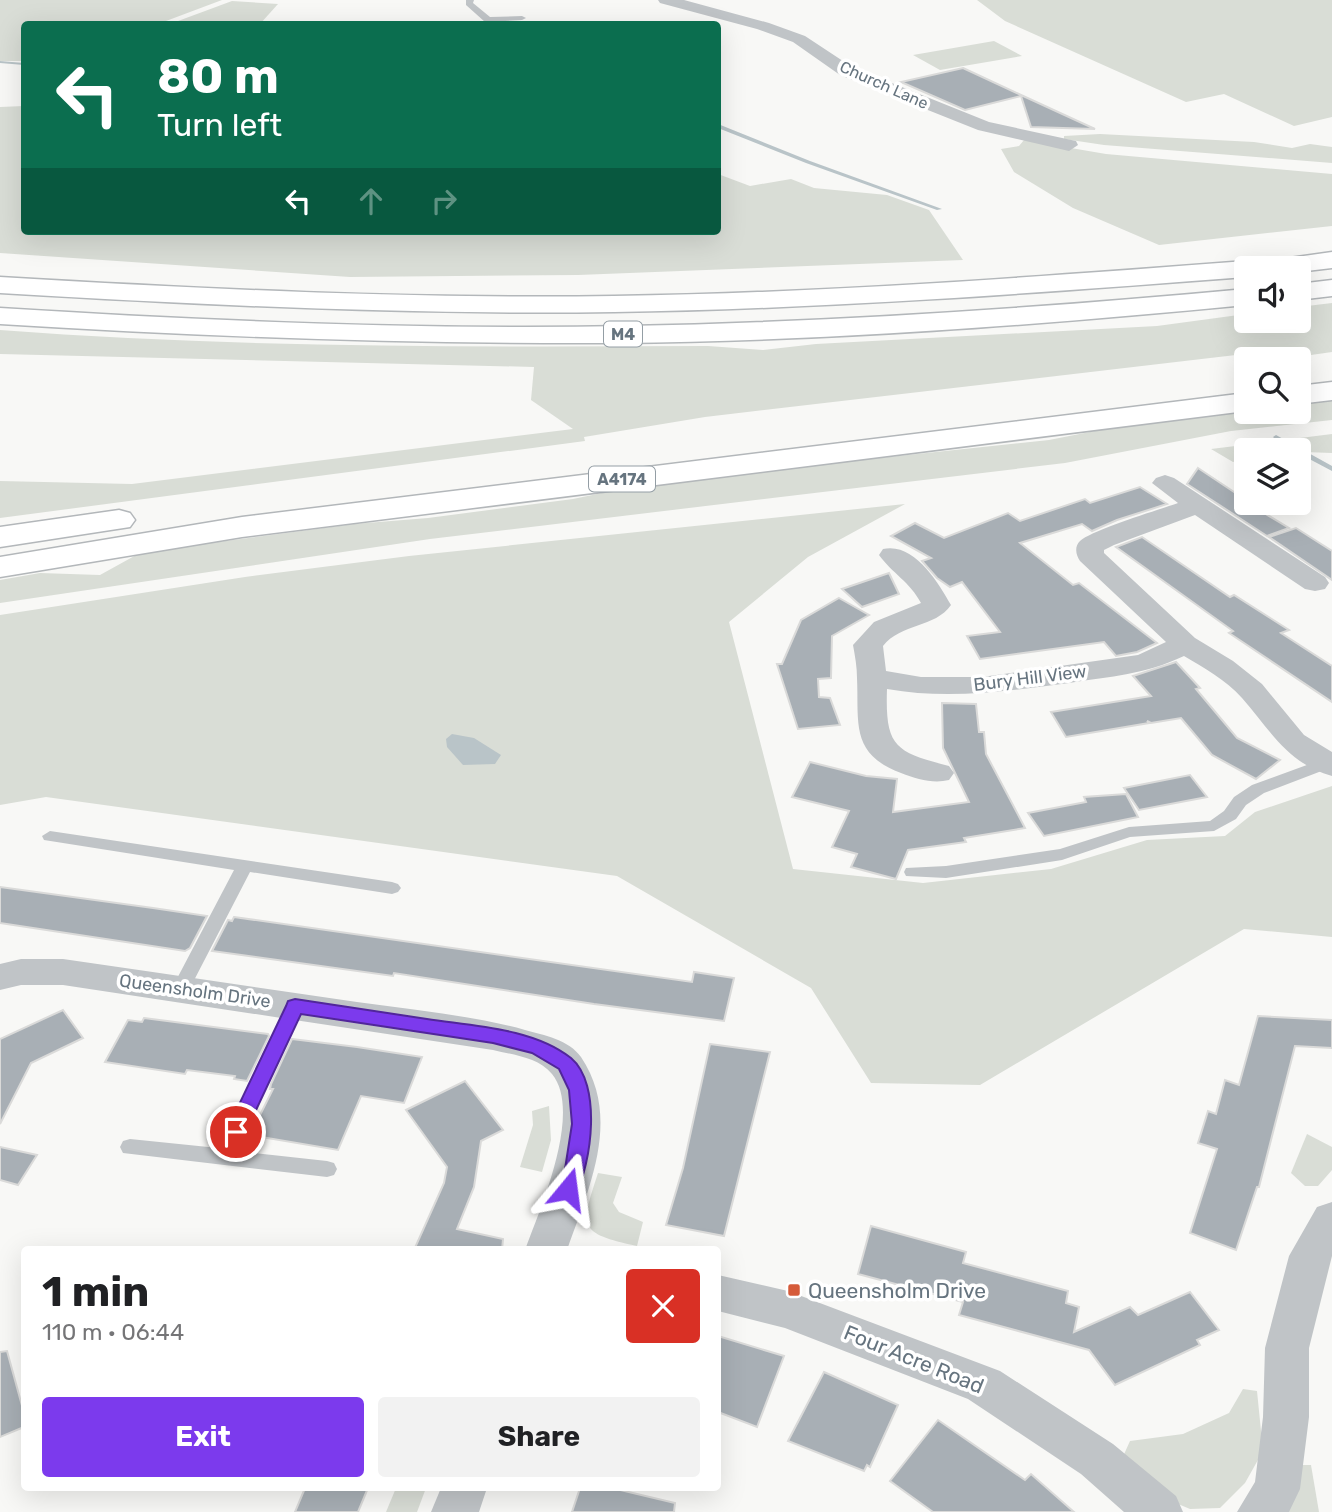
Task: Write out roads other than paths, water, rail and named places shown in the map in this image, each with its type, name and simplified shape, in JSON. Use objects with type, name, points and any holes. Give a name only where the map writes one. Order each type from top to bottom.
[{"type":"highway","points":[[1311,262],[1332,260]]},
{"type":"highway","name":"M4","points":[[0,285],[332,302],[527,304],[734,301],[921,293],[1234,270]]},
{"type":"highway","points":[[1311,290],[1332,288]]},
{"type":"highway","name":"M4","points":[[0,316],[331,334],[524,336],[746,332],[950,323],[1234,298]]},
{"type":"highway","points":[[1311,372],[1332,370]]},
{"type":"highway","name":"A4174","points":[[0,537],[1234,382]]},
{"type":"highway","points":[[1311,393],[1332,391]]},
{"type":"highway","name":"A4174","points":[[0,566],[242,527],[1234,403]]},
{"type":"street","name":"Church Lane","points":[[666,0],[763,26],[799,39],[846,71],[984,126],[1069,145]]},
{"type":"street","points":[[1165,482],[1315,583]]},
{"type":"street","points":[[1198,505],[1090,546],[1090,555],[1185,644],[1223,667],[1251,690],[1293,741],[1329,765]]},
{"type":"street","points":[[893,555],[924,582],[937,605],[929,611],[879,628],[868,645],[872,678],[872,730],[877,745],[890,757],[921,771],[939,773]]},
{"type":"street","name":"Bury Hill View","points":[[872,678],[921,686],[982,686],[1145,663],[1185,644]]},
{"type":"street","name":"Queensholm Drive","points":[[0,977],[21,972],[63,972],[493,1036],[538,1047],[566,1065],[579,1090],[582,1124],[575,1169],[547,1246]]},
{"type":"street","points":[[1261,1512],[1277,1489],[1286,1417],[1287,1348],[1310,1256],[1332,1219]]},
{"type":"street","name":"Four Acre Road","points":[[721,1294],[788,1310],[984,1385],[1097,1459],[1159,1512]]},
{"type":"street","points":[[455,1512],[463,1491]]},
{"type":"lane","points":[[470,0],[469,3],[488,20],[522,18]]},
{"type":"lane","points":[[912,872],[946,872],[1062,854],[1129,832],[1214,826],[1230,815],[1240,801],[1258,789],[1329,765]]},
{"type":"lane","points":[[50,836],[392,888]]},
{"type":"lane","points":[[180,989],[245,865]]},
{"type":"lane","points":[[224,1157],[295,1006]]},
{"type":"lane","points":[[130,1147],[327,1169]]},
{"type":"waterway","points":[[0,62],[21,64]]},
{"type":"waterway","points":[[721,127],[939,209]]},
{"type":"waterway","points":[[1276,437],[1332,469]]},
{"type":"place","name":"Queensholm Drive","points":[[794,1290]]}]
